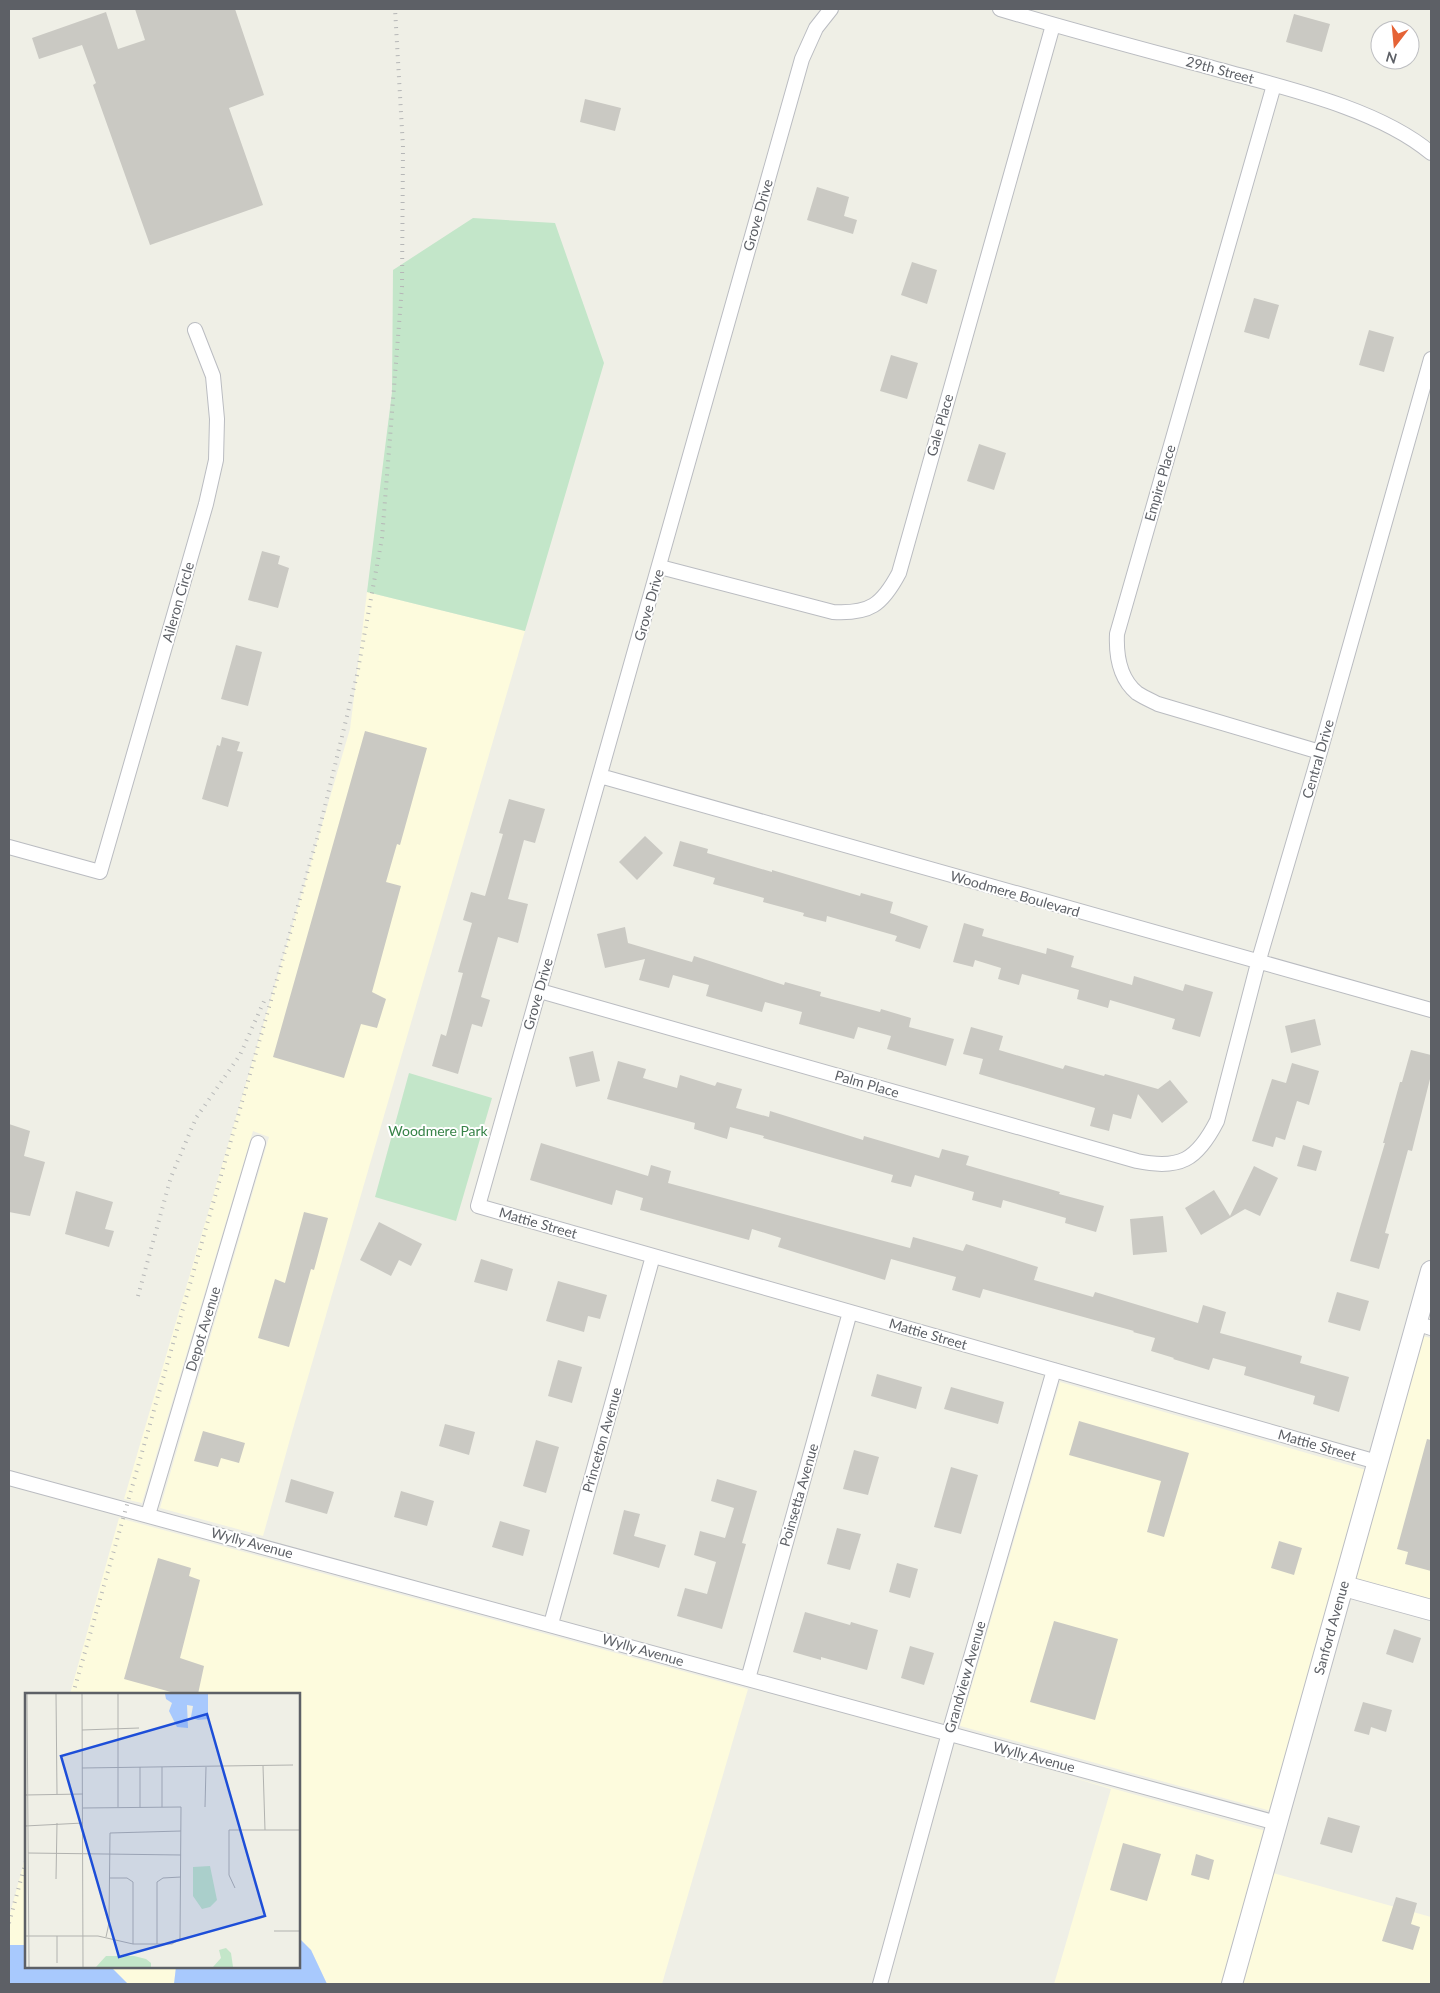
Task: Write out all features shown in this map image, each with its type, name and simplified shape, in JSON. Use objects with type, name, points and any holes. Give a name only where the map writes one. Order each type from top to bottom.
[{"type":"main road","name":"Sanford Avenue","points":[[1232,1984],[1377,1462],[1424,1326],[1431,1270]]},
{"type":"main road","points":[[1344,1586],[1431,1610]]},
{"type":"street","name":"Grove Drive","points":[[478,1206],[802,59],[816,28],[831,9]]},
{"type":"street","name":"29th Street","points":[[1000,9],[1274,85],[1353,110],[1392,126],[1431,153]]},
{"type":"street","name":"Gale Place","points":[[660,567],[833,612],[854,613],[877,604],[889,591],[899,573],[1053,25]]},
{"type":"street","name":"Empire Place","points":[[1274,85],[1117,634],[1116,656],[1124,674],[1136,692],[1158,704],[1320,752]]},
{"type":"street","name":"Aileron Circle","points":[[9,847],[100,872],[206,504],[216,460],[217,419],[213,376],[195,330]]},
{"type":"street","name":"Central Drive","points":[[1194,1154],[1207,1140],[1217,1121],[1258,963],[1320,752],[1431,359]]},
{"type":"street","name":"Woodmere Boulevard","points":[[600,776],[1258,963],[1431,1010]]},
{"type":"street","name":"Palm Place","points":[[540,991],[1137,1161],[1156,1165],[1176,1163],[1194,1154]]},
{"type":"street","name":"Depot Avenue","points":[[148,1515],[258,1143]]},
{"type":"street","name":"Mattie Street","points":[[478,1206],[1377,1462]]},
{"type":"street","name":"Princeton Avenue","points":[[551,1624],[654,1256]]},
{"type":"street","name":"Poinsetta Avenue","points":[[748,1679],[850,1312]]},
{"type":"street","name":"Grandview Avenue","points":[[880,1984],[949,1733],[1054,1370]]},
{"type":"street","name":"Wylly Avenue","points":[[9,1478],[1277,1823]]},
{"type":"shaded area","points":[[367,592],[525,631],[263,1536],[160,1508],[269,1137],[253,1131],[142,1503],[124,1499],[350,729]]},
{"type":"shaded area","points":[[1422,1336],[1431,1338],[1431,1599],[1355,1578]]},
{"type":"shaded area","points":[[1060,1382],[1366,1470],[1271,1811],[960,1726]]},
{"type":"shaded area","points":[[119,1518],[748,1689],[662,1984],[327,1984],[311,1950],[300,1939],[300,1693],[70,1693]]},
{"type":"shaded area","points":[[1064,1775],[1266,1831],[1223,1984],[1054,1984],[1111,1789]]},
{"type":"shaded area","points":[[25,1859],[25,1945],[9,1945],[9,1917]]},
{"type":"shaded area","points":[[1273,1873],[1431,1917],[1431,1984],[1241,1984]]},
{"type":"shaded area","points":[[112,1968],[176,1968],[174,1984],[128,1984]]},
{"type":"green space","points":[[473,218],[555,223],[604,363],[525,631],[367,592],[392,392],[393,270]]},
{"type":"green space","name":"Woodmere Park","points":[[409,1073],[492,1098],[456,1221],[375,1197]]},
{"type":"water","points":[[300,1939],[311,1950],[327,1984],[174,1984],[176,1968],[300,1968]]},
{"type":"water","points":[[9,1945],[25,1945],[25,1968],[112,1968],[128,1984],[9,1984]]},
{"type":"building","points":[[135,9],[235,9],[264,95],[229,108],[263,205],[150,245],[93,85],[96,83],[82,45],[39,59],[32,38],[106,12],[118,49],[145,40]]},
{"type":"building","points":[[1294,14],[1330,24],[1322,52],[1286,42]]},
{"type":"building","points":[[585,99],[621,108],[615,131],[580,122]]},
{"type":"building","points":[[817,187],[849,197],[844,216],[857,220],[853,234],[807,220]]},
{"type":"building","points":[[912,262],[937,270],[927,304],[901,295]]},
{"type":"building","points":[[1254,298],[1279,305],[1269,339],[1244,332]]},
{"type":"building","points":[[1369,330],[1394,337],[1384,372],[1359,365]]},
{"type":"building","points":[[891,355],[918,363],[907,399],[880,391]]},
{"type":"building","points":[[979,444],[1006,453],[994,490],[967,481]]},
{"type":"building","points":[[262,551],[280,556],[278,564],[289,568],[278,608],[248,600]]},
{"type":"building","points":[[236,645],[262,652],[248,706],[221,699]]},
{"type":"building","points":[[365,731],[427,748],[400,845],[397,844],[386,882],[401,886],[372,992],[386,999],[377,1028],[361,1024],[344,1078],[273,1057]]},
{"type":"building","points":[[222,737],[240,742],[237,751],[243,752],[228,807],[202,799],[217,745],[220,746]]},
{"type":"building","points":[[509,799],[545,809],[535,843],[524,840],[508,899],[528,904],[518,943],[498,937],[481,997],[490,1000],[482,1027],[472,1024],[458,1074],[432,1066],[441,1034],[446,1036],[463,973],[458,972],[472,923],[463,920],[471,892],[485,896],[503,834],[499,833]]},
{"type":"building","points":[[645,836],[663,853],[637,880],[619,862]]},
{"type":"building","points":[[680,841],[708,849],[707,853],[772,872],[772,870],[860,896],[861,893],[893,902],[890,913],[928,926],[920,949],[895,941],[897,936],[827,916],[826,922],[803,916],[804,913],[763,902],[764,898],[713,884],[715,878],[673,866]]},
{"type":"building","points":[[964,923],[984,929],[982,936],[1046,954],[1047,948],[1074,956],[1071,967],[1132,985],[1134,976],[1183,991],[1185,984],[1213,992],[1200,1037],[1172,1029],[1175,1019],[1110,1000],[1108,1008],[1077,999],[1079,990],[1022,974],[1019,985],[998,979],[1001,968],[975,960],[973,967],[953,962]]},
{"type":"building","points":[[625,927],[628,943],[692,962],[694,956],[784,985],[785,982],[821,992],[820,996],[880,1012],[881,1009],[911,1018],[909,1027],[954,1039],[946,1066],[887,1049],[891,1036],[858,1027],[854,1039],[799,1024],[802,1012],[765,1002],[762,1012],[706,996],[709,985],[673,975],[669,988],[639,980],[645,959],[605,968],[597,934]]},
{"type":"building","points":[[1315,1019],[1321,1045],[1291,1053],[1285,1026]]},
{"type":"building","points":[[971,1027],[1003,1036],[999,1050],[1063,1069],[1065,1065],[1158,1089],[1170,1080],[1188,1102],[1162,1123],[1138,1094],[1131,1119],[1113,1114],[1109,1131],[1090,1126],[1095,1108],[979,1074],[983,1059],[963,1054]]},
{"type":"building","points":[[1411,1050],[1431,1055],[1431,1075],[1412,1151],[1408,1150],[1385,1233],[1389,1234],[1379,1269],[1350,1261],[1385,1143],[1383,1143],[1400,1082],[1402,1082]]},
{"type":"building","points":[[593,1051],[600,1081],[576,1087],[569,1057]]},
{"type":"building","points":[[618,1061],[646,1069],[643,1078],[677,1088],[680,1075],[715,1086],[717,1082],[742,1089],[736,1108],[769,1117],[770,1111],[863,1140],[864,1136],[939,1158],[942,1149],[969,1156],[966,1165],[1104,1206],[1096,1232],[1065,1223],[1066,1218],[1003,1200],[1001,1208],[972,1200],[974,1192],[915,1175],[911,1187],[891,1182],[893,1175],[763,1138],[764,1136],[730,1127],[727,1139],[694,1129],[695,1123],[607,1099]]},
{"type":"building","points":[[1292,1063],[1319,1071],[1309,1105],[1297,1101],[1285,1140],[1276,1137],[1273,1147],[1252,1141],[1272,1079],[1286,1083]]},
{"type":"building","points":[[9,1124],[30,1131],[24,1156],[45,1162],[30,1216],[9,1212]]},
{"type":"building","points":[[541,1143],[648,1176],[651,1165],[671,1171],[668,1183],[910,1248],[913,1237],[963,1251],[966,1244],[1038,1267],[1034,1280],[1093,1297],[1095,1292],[1198,1323],[1203,1305],[1226,1312],[1220,1333],[1302,1356],[1300,1363],[1349,1377],[1339,1412],[1313,1404],[1315,1396],[1244,1375],[1246,1367],[1213,1358],[1209,1370],[1151,1351],[1155,1338],[1134,1331],[983,1289],[980,1298],[952,1290],[956,1277],[891,1259],[885,1280],[778,1247],[781,1238],[752,1229],[749,1240],[640,1210],[643,1198],[616,1190],[612,1205],[530,1180]]},
{"type":"building","points":[[1303,1145],[1322,1151],[1316,1171],[1297,1166]]},
{"type":"building","points":[[1254,1166],[1278,1178],[1260,1216],[1245,1209],[1201,1235],[1185,1208],[1214,1190],[1230,1216]]},
{"type":"building","points":[[76,1191],[113,1202],[105,1229],[114,1231],[109,1247],[65,1234]]},
{"type":"building","points":[[304,1212],[328,1218],[314,1270],[311,1269],[289,1347],[258,1338],[275,1279],[285,1283]]},
{"type":"building","points":[[1163,1216],[1167,1252],[1133,1255],[1130,1219]]},
{"type":"building","points":[[379,1222],[422,1244],[411,1266],[399,1260],[391,1276],[360,1260]]},
{"type":"building","points":[[481,1259],[513,1269],[507,1291],[474,1282]]},
{"type":"building","points":[[558,1281],[607,1295],[600,1319],[588,1316],[584,1332],[546,1321]]},
{"type":"building","points":[[1337,1292],[1369,1301],[1360,1331],[1328,1322]]},
{"type":"building","points":[[558,1360],[582,1367],[572,1403],[548,1396]]},
{"type":"building","points":[[877,1374],[922,1387],[916,1409],[871,1396]]},
{"type":"building","points":[[951,1387],[1004,1402],[998,1424],[944,1409]]},
{"type":"building","points":[[1079,1421],[1189,1453],[1164,1537],[1147,1532],[1161,1481],[1069,1455]]},
{"type":"building","points":[[445,1424],[475,1432],[469,1455],[439,1446]]},
{"type":"building","points":[[203,1431],[245,1443],[239,1463],[221,1458],[218,1467],[194,1461]]},
{"type":"building","points":[[1427,1439],[1431,1440],[1431,1571],[1405,1564],[1408,1552],[1397,1549]]},
{"type":"building","points":[[536,1440],[559,1447],[546,1493],[523,1486]]},
{"type":"building","points":[[854,1450],[879,1457],[868,1495],[843,1489]]},
{"type":"building","points":[[951,1467],[978,1475],[961,1534],[934,1527]]},
{"type":"building","points":[[291,1479],[334,1492],[327,1514],[285,1502]]},
{"type":"building","points":[[717,1479],[757,1491],[742,1543],[746,1544],[722,1629],[677,1616],[685,1588],[707,1594],[716,1562],[694,1555],[700,1531],[725,1538],[734,1508],[711,1501]]},
{"type":"building","points":[[401,1491],[434,1501],[427,1526],[394,1517]]},
{"type":"building","points":[[624,1510],[640,1514],[634,1536],[666,1545],[659,1568],[613,1554]]},
{"type":"building","points":[[500,1521],[530,1530],[523,1556],[492,1547]]},
{"type":"building","points":[[837,1528],[861,1534],[850,1570],[827,1564]]},
{"type":"building","points":[[1279,1541],[1302,1548],[1294,1575],[1271,1568]]},
{"type":"building","points":[[158,1558],[191,1568],[189,1576],[200,1580],[180,1658],[204,1666],[198,1693],[174,1693],[124,1679]]},
{"type":"building","points":[[897,1563],[918,1569],[910,1598],[889,1592]]},
{"type":"building","points":[[805,1612],[850,1625],[851,1622],[878,1630],[867,1670],[821,1657],[821,1660],[793,1652]]},
{"type":"building","points":[[1054,1621],[1118,1639],[1095,1720],[1030,1702]]},
{"type":"building","points":[[1394,1629],[1421,1638],[1413,1663],[1386,1654]]},
{"type":"building","points":[[910,1646],[934,1653],[924,1685],[901,1678]]},
{"type":"building","points":[[1363,1702],[1392,1710],[1386,1732],[1371,1727],[1369,1735],[1354,1731]]},
{"type":"building","points":[[1328,1817],[1360,1826],[1352,1853],[1320,1844]]},
{"type":"building","points":[[1123,1843],[1161,1854],[1147,1901],[1110,1890]]},
{"type":"building","points":[[1196,1854],[1214,1860],[1209,1880],[1191,1875]]},
{"type":"building","points":[[1396,1897],[1417,1903],[1411,1924],[1420,1927],[1413,1950],[1382,1941]]},
{"type":"railway","points":[[73,1693],[317,839],[357,675],[382,538],[402,287],[403,147],[395,9]]},
{"type":"railway","points":[[138,1296],[171,1177],[196,1118],[240,1055],[265,999]]},
{"type":"railway","points":[[9,1923],[25,1865]]}]
